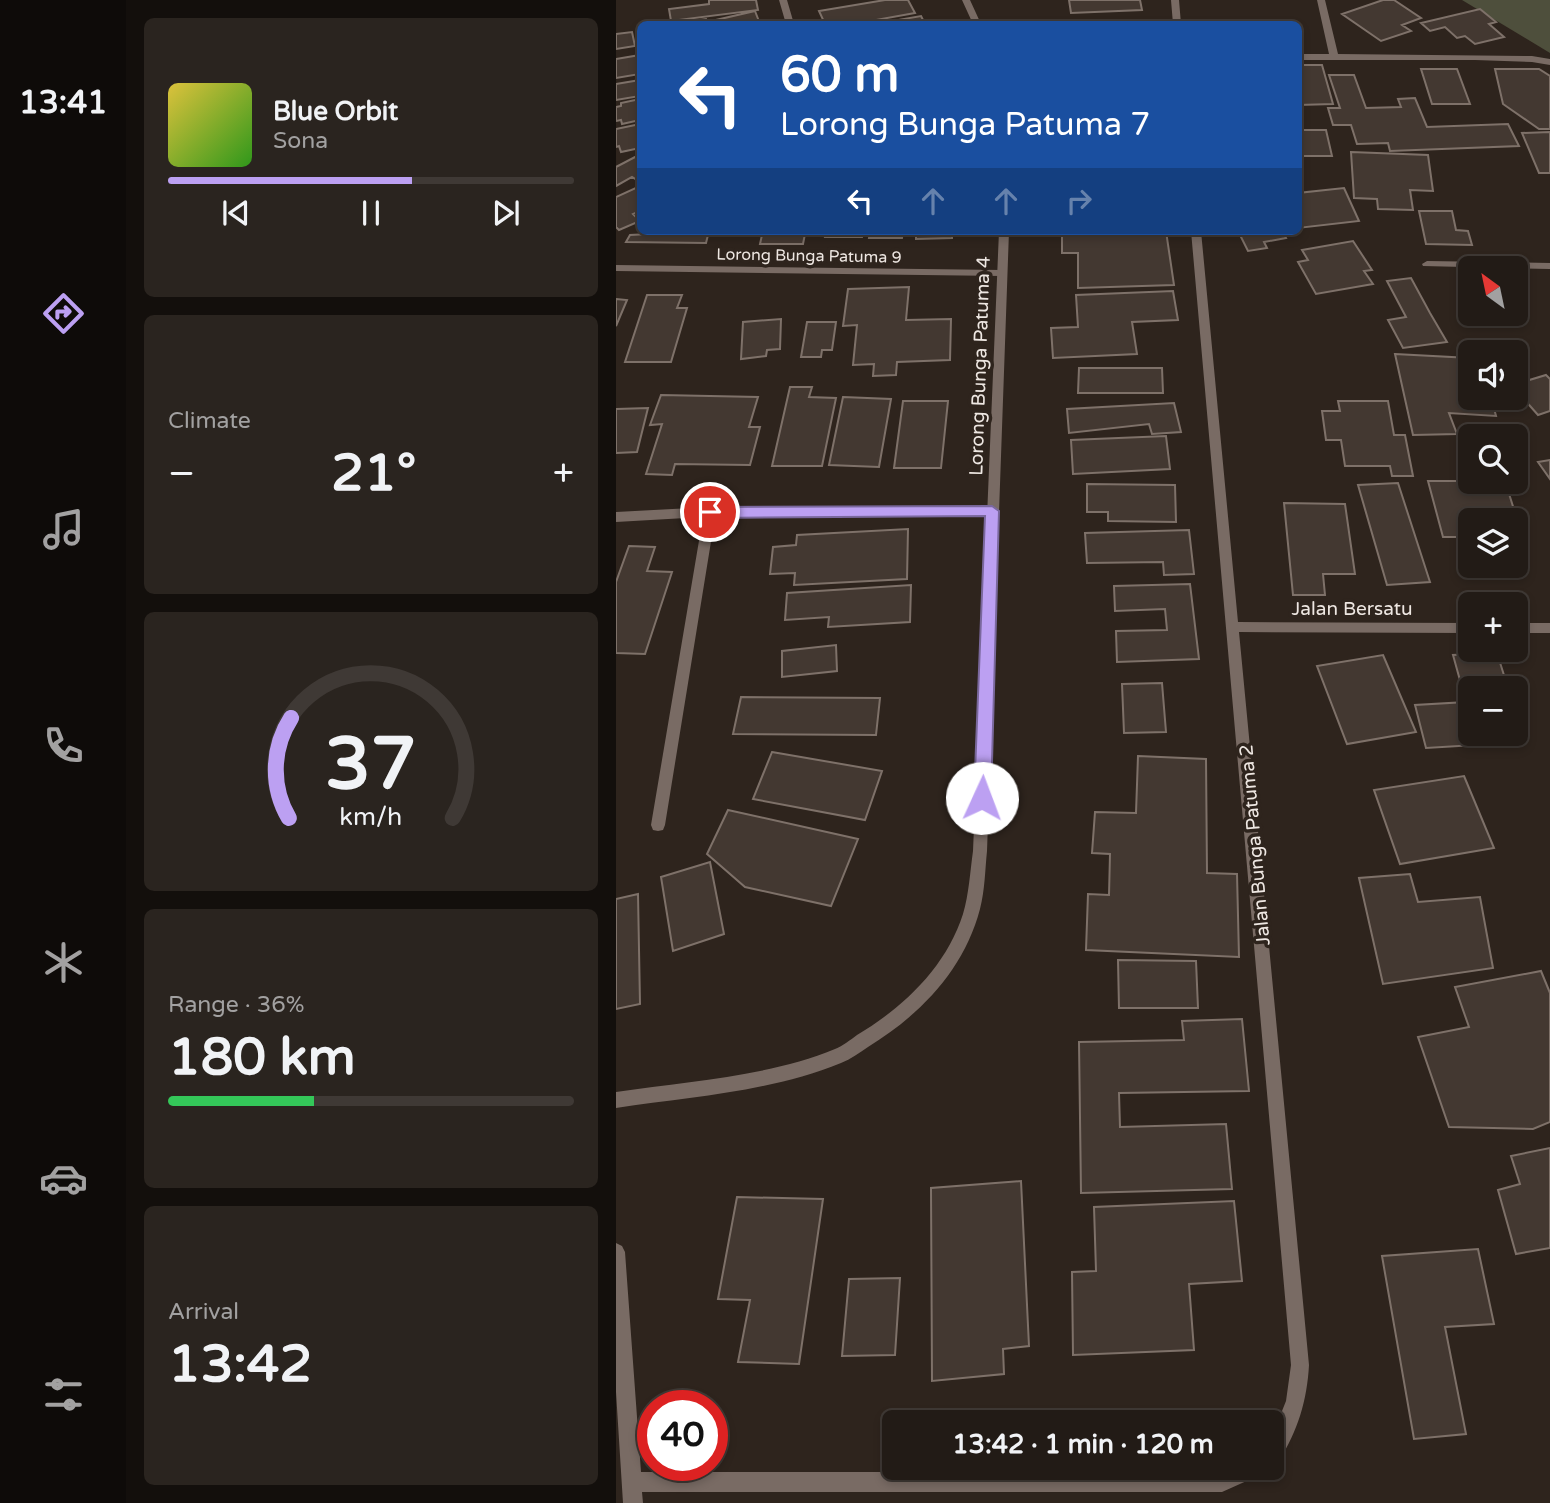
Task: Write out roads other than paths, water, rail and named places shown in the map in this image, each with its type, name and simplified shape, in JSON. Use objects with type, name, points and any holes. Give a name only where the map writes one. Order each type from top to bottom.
[{"type":"street","points":[[783,0],[789,21]]},
{"type":"street","points":[[966,0],[976,21]]},
{"type":"street","points":[[1175,0],[1177,21]]},
{"type":"street","points":[[1321,0],[1334,56]]},
{"type":"street","points":[[1302,57],[1475,57],[1550,62]]},
{"type":"street","name":"Lorong Bunga Patuma 4","points":[[616,1100],[778,1074],[838,1056],[887,1026],[916,1003],[938,979],[959,943],[970,916],[980,851],[1004,235]]},
{"type":"street","name":"Jalan Bunga Patuma 2","points":[[1196,235],[1235,627],[1300,1365],[1298,1398],[1284,1436]]},
{"type":"street","points":[[1427,264],[1550,265]]},
{"type":"street","name":"Lorong Bunga Patuma 9","points":[[616,268],[1002,273]]},
{"type":"street","points":[[616,517],[710,512],[992,511]]},
{"type":"street","points":[[658,825],[710,512]]},
{"type":"street","name":"Jalan Bersatu","points":[[1235,627],[1458,628]]},
{"type":"street","points":[[1528,628],[1550,628]]},
{"type":"street","points":[[616,1252],[633,1503]]},
{"type":"street","points":[[632,1482],[1226,1480]]}]
